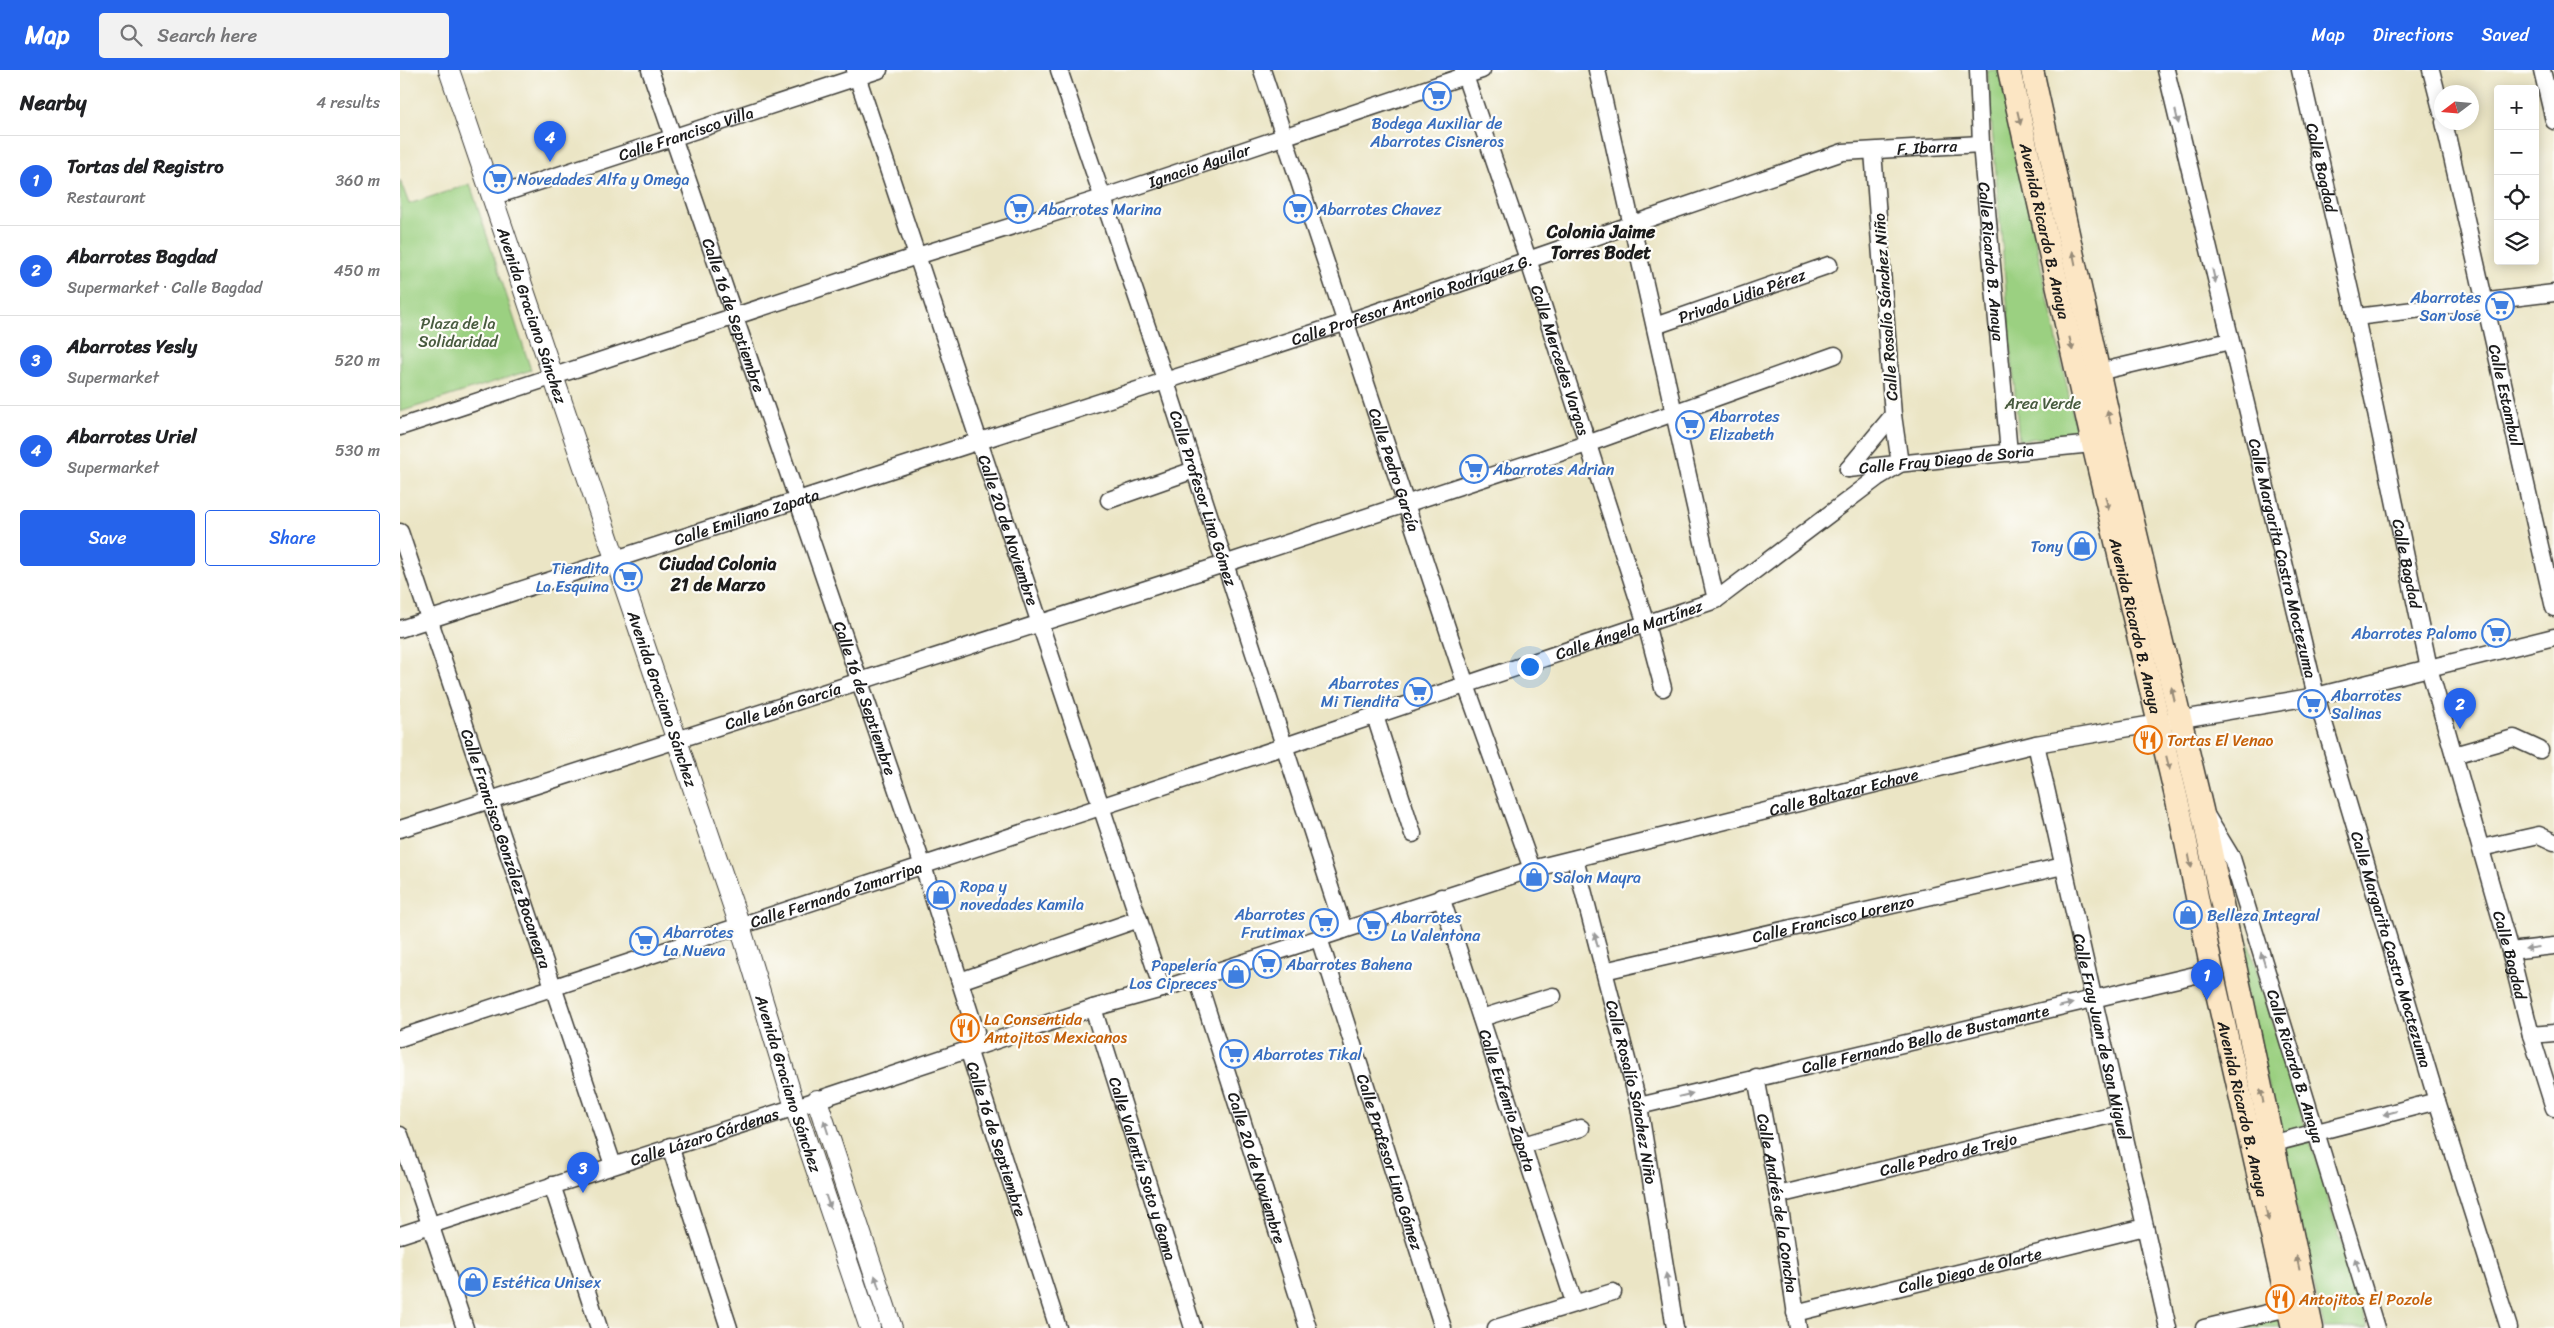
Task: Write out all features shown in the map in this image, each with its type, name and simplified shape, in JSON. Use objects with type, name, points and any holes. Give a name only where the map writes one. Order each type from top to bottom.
[{"type":"main road","name":"Avenida Ricardo B. Anaya","points":[[2009,70],[2104,443],[2169,723],[2180,814],[2212,971],[2312,1328]]},
{"type":"main road","name":"Avenida Ricardo B. Anaya","points":[[2032,70],[2098,372],[2104,443]]},
{"type":"main road","name":"Avenida Ricardo B. Anaya","points":[[2169,723],[2202,810],[2291,1318]]},
{"type":"street","name":"Avenida Graciano Sánchez","points":[[448,70],[740,926],[795,1106],[870,1328]]},
{"type":"street","name":"Calle 16 de Septiembre","points":[[650,70],[736,316],[923,866],[976,1032],[968,1049],[1058,1328]]},
{"type":"street","name":"Calle Francisco Villa","points":[[492,197],[673,138],[856,74],[879,70]]},
{"type":"street","name":"Calle Profesor Lino Gómez","points":[[1059,70],[1166,382],[1344,930]]},
{"type":"street","name":"Calle Pedro García","points":[[1262,70],[1466,685],[1532,869]]},
{"type":"street","name":"Ignacio Aguilar","points":[[400,427],[917,256],[1102,198],[1285,137],[1464,73],[1482,70]]},
{"type":"street","points":[[1597,70],[1716,600]]},
{"type":"street","name":"Calle Ricardo B. Anaya","points":[[1978,70],[1981,144],[2009,453]]},
{"type":"street","name":"Calle Margarita Castro Moctezuma","points":[[2166,70],[2316,696],[2437,1101],[2509,1328]]},
{"type":"street","name":"Calle Bagdad","points":[[2300,70],[2356,317],[2429,668],[2510,951],[2531,1034],[2554,1108]]},
{"type":"street","points":[[2432,70],[2435,85]]},
{"type":"street","name":"Calle Mercedes Vargas","points":[[1464,73],[1528,259],[1646,624],[1663,688]]},
{"type":"street","points":[[2546,73],[2554,121]]},
{"type":"street","name":"Calle 20 de Noviembre","points":[[856,74],[1162,989]]},
{"type":"street","name":"Calle Estambul","points":[[2446,130],[2554,608]]},
{"type":"street","name":"F. Ibarra","points":[[1873,151],[1981,144]]},
{"type":"street","name":"Calle Profesor Antonio Rodríguez G.","points":[[979,440],[1166,382],[1347,322],[1843,152],[1873,151]]},
{"type":"street","name":"Calle Rosalío Sánchez Niño","points":[[1873,151],[1893,415],[1900,464]]},
{"type":"street","name":"Privada Lidia Pérez","points":[[1655,326],[1829,265]]},
{"type":"street","points":[[2356,317],[2554,293]]},
{"type":"street","points":[[2098,372],[2230,341]]},
{"type":"street","name":"Calle León García","points":[[400,830],[1224,564],[1587,444],[1835,355]]},
{"type":"street","name":"Calle Fray Diego de Soria","points":[[1893,415],[1848,469],[2104,443]]},
{"type":"street","name":"Calle Emiliano Zapata","points":[[400,629],[979,440]]},
{"type":"street","name":"Calle Ángela Martínez","points":[[1285,746],[1716,600],[1877,478],[1900,464]]},
{"type":"street","points":[[1109,500],[1194,470]]},
{"type":"street","name":"Calle Francisco González Bocanegra","points":[[400,532],[613,1165]]},
{"type":"street","name":"Calle Baltazar Echave","points":[[1319,938],[1532,869],[2036,744],[2169,723],[2316,696],[2554,637]]},
{"type":"street","points":[[1375,716],[1413,834]]},
{"type":"street","points":[[2454,755],[2514,738],[2540,750]]},
{"type":"street","name":"Calle Fray Juan de San Miguel","points":[[2036,744],[2168,1328]]},
{"type":"street","name":"Calle Fernando Zamarripa","points":[[400,1038],[1285,746]]},
{"type":"street","name":"Calle Ricardo B. Anaya","points":[[2202,810],[2217,830],[2232,858],[2376,1328]]},
{"type":"street","points":[[2480,848],[2539,835],[2554,842]]},
{"type":"street","name":"Calle Rosalío Sánchez Niño","points":[[1575,859],[1639,1106],[1675,1328]]},
{"type":"street","name":"Calle Francisco Lorenzo","points":[[1604,971],[2063,866]]},
{"type":"street","name":"Calle Eufemio Zapata","points":[[1441,897],[1574,1302]]},
{"type":"street","points":[[960,981],[1139,919]]},
{"type":"street","name":"Calle Profesor Lino Gómez","points":[[1319,938],[1443,1328]]},
{"type":"street","name":"Calle Lázaro Cárdenas","points":[[400,1235],[670,1146],[817,1100],[1093,1008],[1162,989],[1319,938]]},
{"type":"street","points":[[2510,951],[2554,946]]},
{"type":"street","name":"Calle Fernando Bello de Bustamante","points":[[1639,1106],[2212,971]]},
{"type":"street","name":"Calle 20 de Noviembre","points":[[1197,978],[1308,1328]]},
{"type":"street","points":[[1481,1018],[1553,996]]},
{"type":"street","name":"Calle Valentín Soto y Gama","points":[[1093,1008],[1193,1328]]},
{"type":"street","points":[[2531,1034],[2554,1032]]},
{"type":"street","name":"Calle Andrés de la Concha","points":[[1756,1077],[1778,1195],[1796,1320]]},
{"type":"street","name":"Avenida Graciano Sánchez","points":[[817,1100],[892,1328]]},
{"type":"street","points":[[2262,1147],[2437,1101]]},
{"type":"street","name":"Calle Pedro de Trejo","points":[[1778,1195],[2119,1113]]},
{"type":"street","points":[[1523,1145],[1581,1128]]},
{"type":"street","points":[[400,1134],[464,1328]]},
{"type":"street","points":[[670,1146],[729,1328]]},
{"type":"street","points":[[552,1185],[599,1328]]},
{"type":"street","name":"Calle Diego de Olarte","points":[[1796,1320],[2145,1227]]},
{"type":"street","points":[[1496,1328],[1574,1302],[1613,1292]]},
{"type":"street","points":[[2204,1328],[2291,1318]]},
{"type":"green space","name":"Area Verde","points":[[1987,70],[1999,70],[2077,434],[2019,440]]},
{"type":"green space","name":"Plaza de la Solidaridad","points":[[400,180],[409,204],[470,184],[531,370],[400,412]]},
{"type":"green space","points":[[2232,891],[2368,1328],[2324,1328],[2223,893]]},
{"type":"green space","points":[[2278,1317],[2280,1328],[2231,1328]]},
{"type":"place","name":"Bodega Auxiliar de Abarrotes Cisneros","points":[[1437,96]]},
{"type":"place","name":"Abarrotes Uriel","points":[[550,162]]},
{"type":"place","name":"Novedades Alfa y Omega","points":[[498,179]]},
{"type":"place","name":"Abarrotes Marina","points":[[1019,209]]},
{"type":"place","name":"Abarrotes Chavez","points":[[1298,209]]},
{"type":"place","name":"Abarrotes San Jose","points":[[2500,306]]},
{"type":"place","name":"Abarrotes Elizabeth","points":[[1690,425]]},
{"type":"place","name":"Abarrotes Adrian","points":[[1474,469]]},
{"type":"place","name":"Tony","points":[[2082,546]]},
{"type":"place","name":"Tiendita La Esquina","points":[[628,577]]},
{"type":"place","name":"Abarrotes Palomo","points":[[2496,633]]},
{"type":"place","name":"Abarrotes Mi Tiendita","points":[[1418,692]]},
{"type":"place","name":"Abarrotes Salinas","points":[[2312,704]]},
{"type":"place","name":"Abarrotes Bagdad","points":[[2460,729]]},
{"type":"place","name":"Tortas El Venao","points":[[2148,740]]},
{"type":"place","name":"Salon Mayra","points":[[1534,877]]},
{"type":"place","name":"Ropa y novedades Kamila","points":[[941,895]]},
{"type":"place","name":"Belleza Integral","points":[[2188,915]]},
{"type":"place","name":"Abarrotes Frutimax","points":[[1324,923]]},
{"type":"place","name":"Abarrotes La Valentona","points":[[1372,926]]},
{"type":"place","name":"Abarrotes La Nueva","points":[[644,941]]},
{"type":"place","name":"Abarrotes Bahena","points":[[1267,964]]},
{"type":"place","name":"Papelería Los Cipreces","points":[[1236,974]]},
{"type":"place","name":"Tortas del Registro","points":[[2207,1000]]},
{"type":"place","name":"La Consentida Antojitos Mexicanos","points":[[965,1028]]},
{"type":"place","name":"Abarrotes Tikal","points":[[1234,1054]]},
{"type":"place","name":"Abarrotes Yesly","points":[[583,1193]]},
{"type":"place","name":"Estética Unisex","points":[[473,1282]]},
{"type":"place","name":"Antojitos El Pozole","points":[[2280,1299]]},
{"type":"district","name":"Colonia Jaime Torres Bodet","points":[[1601,242]]},
{"type":"district","name":"Ciudad Colonia 21 de Marzo","points":[[718,574]]}]
